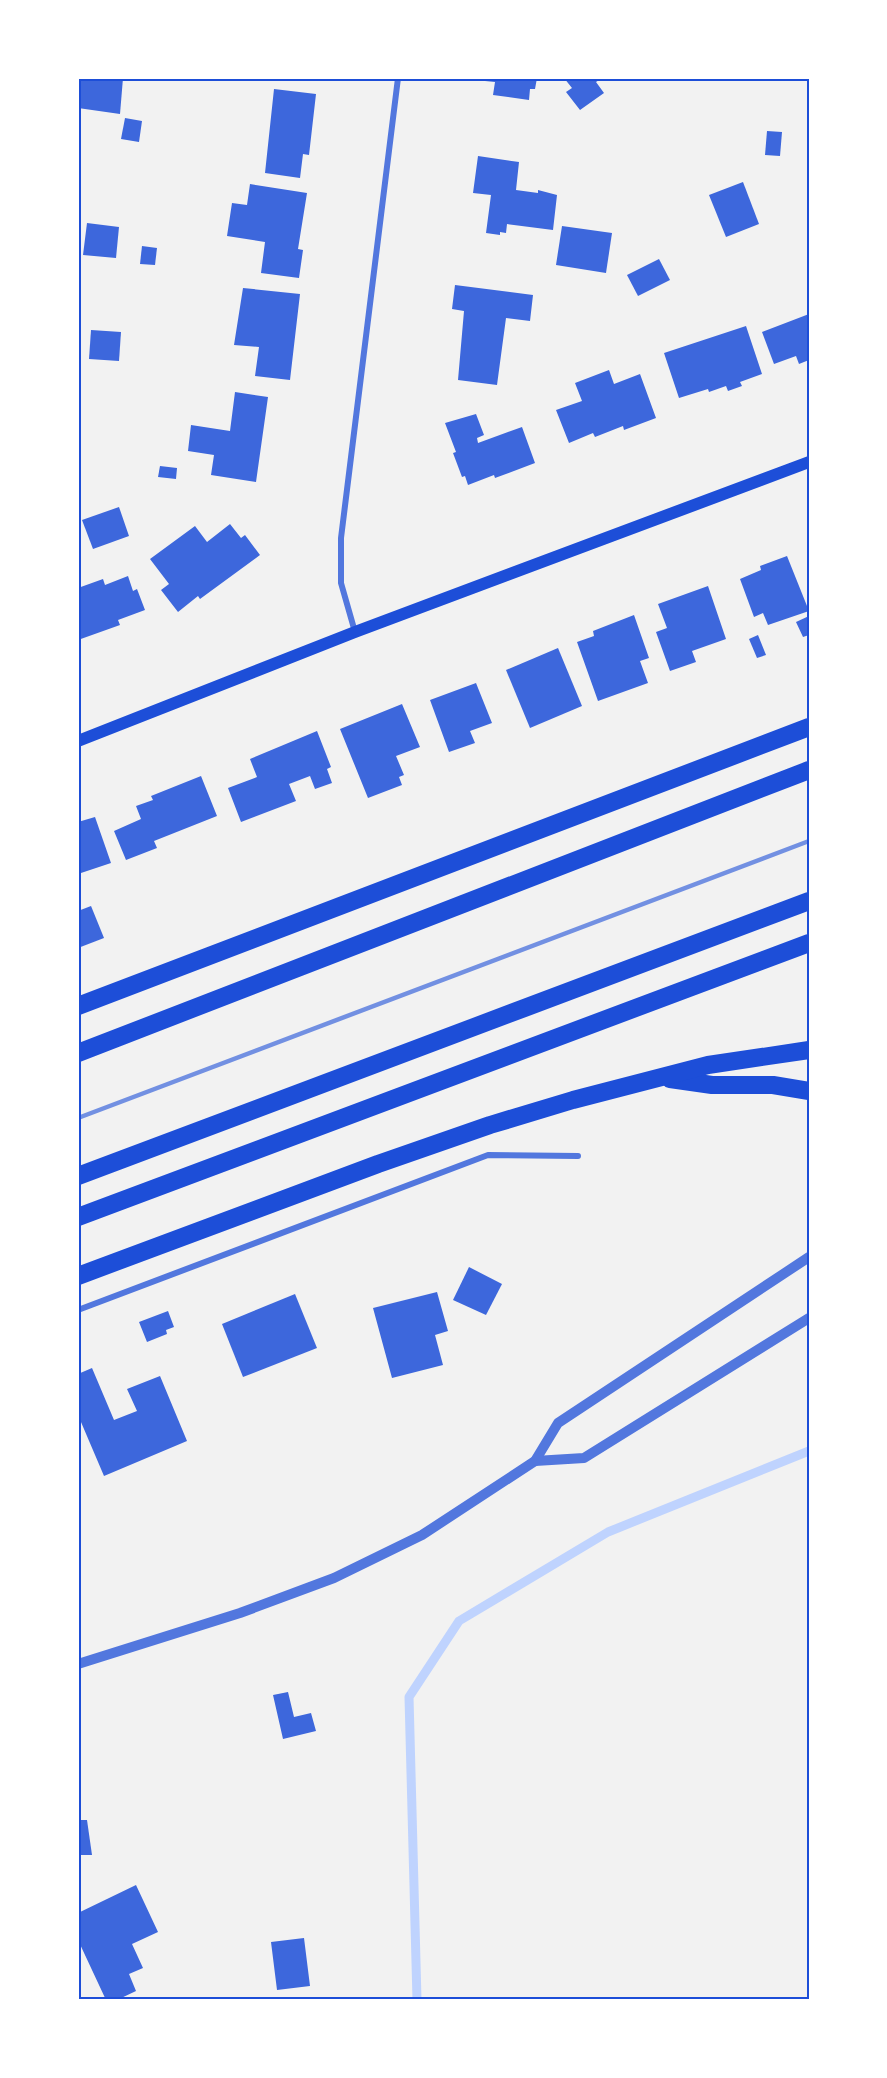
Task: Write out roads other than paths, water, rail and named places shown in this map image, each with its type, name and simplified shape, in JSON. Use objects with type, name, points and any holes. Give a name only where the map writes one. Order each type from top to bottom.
[{"type":"highway","points":[[78,1006],[809,728]]},
{"type":"highway","points":[[78,1053],[809,770]]},
{"type":"highway","points":[[78,1176],[809,901]]},
{"type":"highway","points":[[78,1217],[809,943]]},
{"type":"highway","points":[[78,1276],[378,1164],[490,1125],[573,1100],[708,1065],[809,1050]]},
{"type":"highway","points":[[663,1078],[712,1085],[773,1085],[809,1091]]},
{"type":"main road","points":[[78,741],[355,632],[809,462]]},
{"type":"street","points":[[355,632],[341,583],[341,538],[398,78]]},
{"type":"street","points":[[78,1310],[488,1155],[578,1156]]},
{"type":"street","points":[[78,1664],[240,1613],[334,1578],[422,1535],[536,1461],[558,1423],[809,1257]]},
{"type":"street","points":[[536,1461],[584,1458],[809,1318]]},
{"type":"waterway","points":[[417,2000],[409,1697],[459,1621],[608,1532],[809,1451]]},
{"type":"railway","points":[[78,1118],[809,841]]}]
